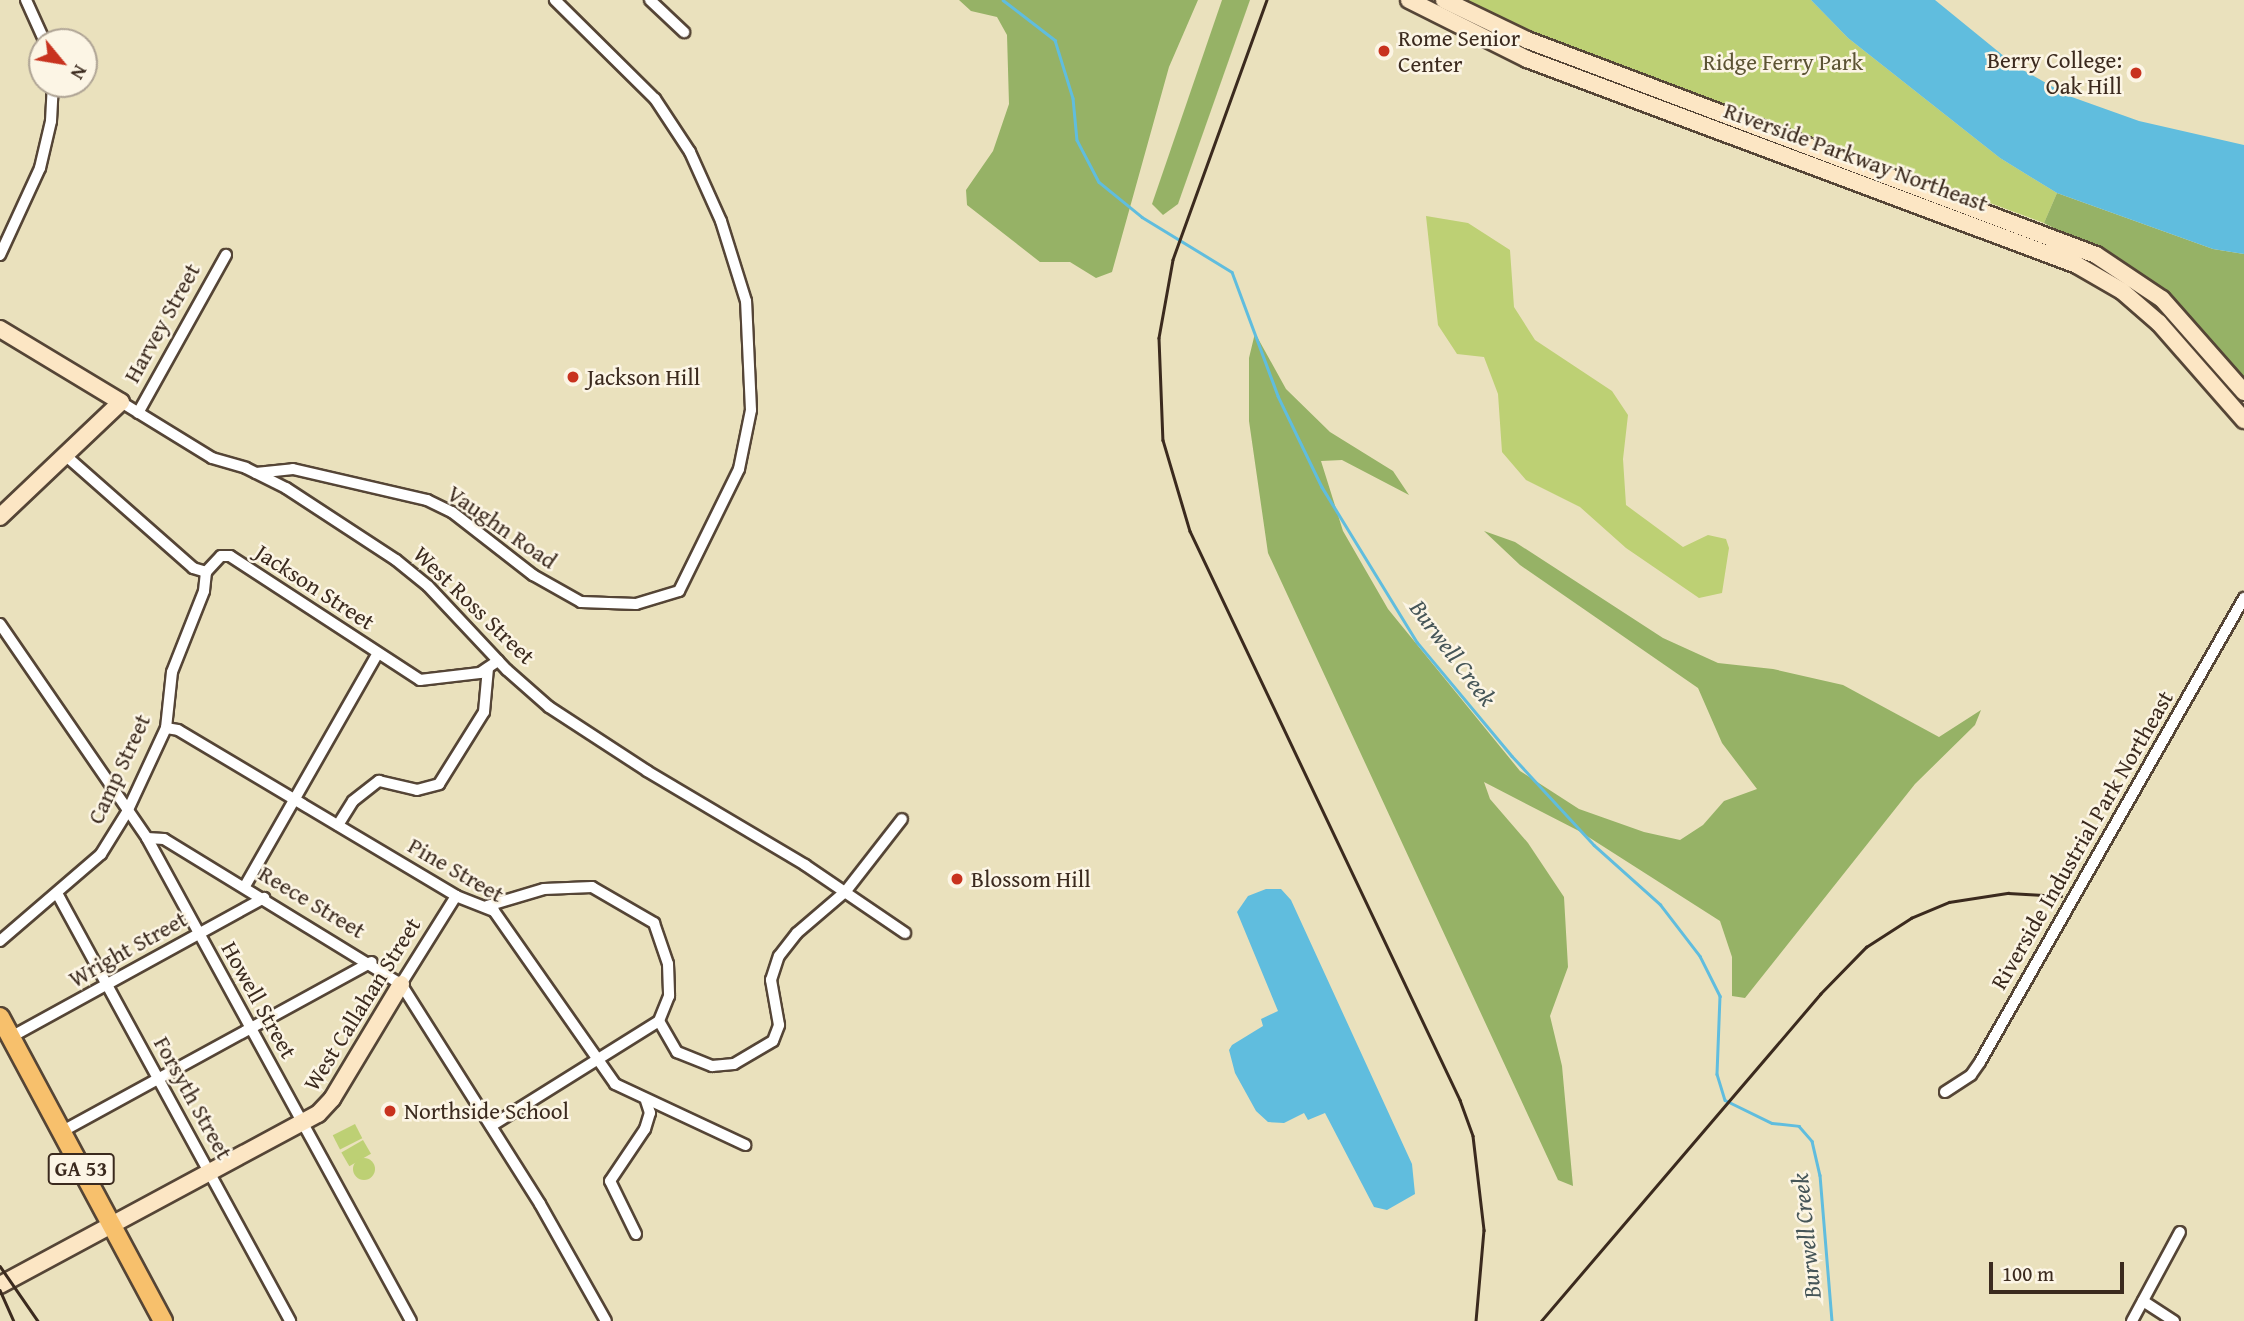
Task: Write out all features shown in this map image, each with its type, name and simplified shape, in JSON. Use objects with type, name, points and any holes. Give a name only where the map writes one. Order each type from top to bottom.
[{"type":"main road","name":"Riverside Parkway Northeast","points":[[1409,0],[1519,55],[2077,265],[2122,291],[2159,323],[2244,420]]},
{"type":"main road","name":"Riverside Parkway Northeast","points":[[1444,0],[1528,40],[2096,255],[2162,299],[2244,392]]},
{"type":"main road","name":"West Ross Street","points":[[0,329],[121,402]]},
{"type":"main road","name":"Harvey Street","points":[[0,517],[121,402]]},
{"type":"main road","name":"West Callahan Street","points":[[0,1285],[303,1122],[332,1099],[401,984]]},
{"type":"main road","name":"GA 53","points":[[0,1017],[163,1321]]},
{"type":"street","points":[[26,0],[39,28]]},
{"type":"street","name":"Vaughn Road","points":[[256,473],[293,469],[426,500],[452,512],[533,575],[581,602],[636,604],[679,591],[740,469],[751,410],[746,301],[721,221],[690,152],[654,99],[555,0]]},
{"type":"street","points":[[650,0],[684,32]]},
{"type":"street","points":[[0,255],[40,168],[51,121],[52,98]]},
{"type":"street","name":"Harvey Street","points":[[138,413],[226,255]]},
{"type":"street","name":"West Ross Street","points":[[121,402],[212,458],[256,473],[414,573],[527,689],[600,742],[846,891],[905,933]]},
{"type":"street","points":[[65,455],[193,568],[206,572]]},
{"type":"street","name":"Jackson Street","points":[[206,572],[221,555],[230,556],[427,682],[488,668],[498,661]]},
{"type":"street","name":"Camp Street","points":[[0,942],[58,895],[101,854],[127,812],[166,728],[172,672],[204,591],[206,572]]},
{"type":"street","name":"Riverside Industrial Park Northeast","points":[[1945,1092],[1972,1075],[1980,1062],[2244,598]]},
{"type":"street","name":"Howell Street","points":[[0,624],[147,838],[411,1321]]},
{"type":"street","points":[[245,886],[378,653]]},
{"type":"street","points":[[338,825],[353,801],[379,781],[417,790],[439,784],[484,712],[488,668]]},
{"type":"street","name":"Pine Street","points":[[166,728],[177,730],[456,896],[487,906],[500,918],[596,1062],[614,1084],[744,1145]]},
{"type":"street","points":[[659,1021],[677,1052],[712,1066],[734,1064],[767,1046],[779,1025],[771,980],[779,956],[797,933],[846,891],[902,819]]},
{"type":"street","name":"Reece Street","points":[[147,838],[164,839],[371,962],[401,984],[491,1126],[606,1321]]},
{"type":"street","points":[[487,906],[544,889],[592,887],[654,923],[668,964],[669,996],[659,1021],[491,1126]]},
{"type":"street","name":"Forsyth Street","points":[[58,895],[290,1321]]},
{"type":"street","name":"West Callahan Street","points":[[401,984],[456,896]]},
{"type":"street","name":"Wright Street","points":[[11,1037],[264,898]]},
{"type":"street","points":[[61,1132],[371,962]]},
{"type":"street","points":[[636,1234],[610,1181],[645,1129],[650,1113],[646,1101]]},
{"type":"street","points":[[2132,1321],[2179,1232]]},
{"type":"street","points":[[2143,1301],[2174,1321]]},
{"type":"green space","points":[[959,0],[1198,0],[1169,67],[1112,272],[1096,278],[1070,262],[1040,262],[967,205],[966,190],[993,151],[1009,104],[1007,35],[997,17],[971,11]]},
{"type":"green space","points":[[1222,0],[1250,0],[1178,204],[1163,215],[1152,204]]},
{"type":"green space","name":"Ridge Ferry Park","points":[[1457,0],[1811,0],[1848,38],[2000,158],[2057,193],[2044,223],[1561,44]]},
{"type":"green space","points":[[2057,193],[2213,249],[2244,254],[2244,378],[2163,290],[2132,269],[2044,223]]},
{"type":"green space","points":[[1426,216],[1468,223],[1510,250],[1514,307],[1535,340],[1612,391],[1628,415],[1623,459],[1626,505],[1683,547],[1708,535],[1726,539],[1729,548],[1722,593],[1699,598],[1626,548],[1580,507],[1526,480],[1502,452],[1498,394],[1484,357],[1457,354],[1438,325]]},
{"type":"green space","points":[[1255,333],[1286,389],[1330,432],[1393,471],[1409,495],[1342,460],[1321,461],[1343,531],[1388,609],[1520,771],[1579,809],[1644,832],[1680,840],[1703,825],[1724,801],[1757,789],[1722,743],[1698,688],[1520,565],[1484,531],[1515,542],[1663,638],[1718,663],[1773,669],[1843,685],[1939,737],[1981,710],[1975,725],[1915,784],[1745,998],[1732,996],[1732,957],[1720,921],[1579,831],[1484,782],[1490,799],[1528,843],[1564,897],[1568,967],[1550,1016],[1562,1066],[1573,1186],[1558,1180],[1268,553],[1249,421],[1249,358]]},
{"type":"green space","points":[[355,1124],[362,1138],[340,1150],[333,1135]]},
{"type":"green space","points":[[363,1140],[371,1154],[349,1166],[341,1152]]},
{"type":"green space","points":[[364,1158],[372,1161],[375,1169],[372,1177],[364,1180],[356,1177],[353,1169],[356,1161]]},
{"type":"water","points":[[1811,0],[1935,0],[2016,66],[2069,96],[2139,121],[2244,145],[2244,254],[2213,249],[2057,193],[2000,158],[1848,38]]},
{"type":"water","points":[[1266,889],[1281,889],[1291,900],[1412,1164],[1415,1194],[1387,1210],[1374,1207],[1325,1113],[1308,1120],[1304,1113],[1284,1123],[1268,1122],[1256,1111],[1235,1073],[1229,1050],[1232,1045],[1263,1026],[1261,1019],[1278,1011],[1237,912],[1248,896]]},
{"type":"waterway","name":"Burwell Creek","points":[[1003,0],[1055,40],[1073,98],[1077,140],[1099,182],[1142,217],[1232,272],[1278,396],[1322,487],[1417,642],[1512,756],[1594,845],[1660,904],[1700,956],[1720,996],[1717,1074],[1725,1100],[1772,1123],[1799,1126],[1812,1141],[1820,1175],[1832,1321]]},
{"type":"railway","points":[[1267,0],[1173,260],[1159,338],[1163,440],[1190,531],[1460,1100],[1473,1136],[1484,1230],[1476,1321]]},
{"type":"railway","points":[[1541,1321],[1820,994],[1866,947],[1911,918],[1949,902],[2008,893],[2061,896]]},
{"type":"railway","points":[[0,1266],[38,1321]]},
{"type":"railway","points":[[0,1290],[14,1321]]},
{"type":"place","name":"Rome Senior Center","points":[[1384,51]]},
{"type":"place","name":"Berry College: Oak Hill","points":[[2136,73]]},
{"type":"place","name":"Jackson Hill","points":[[573,377]]},
{"type":"place","name":"Blossom Hill","points":[[957,879]]},
{"type":"place","name":"Northside School","points":[[390,1111]]}]
